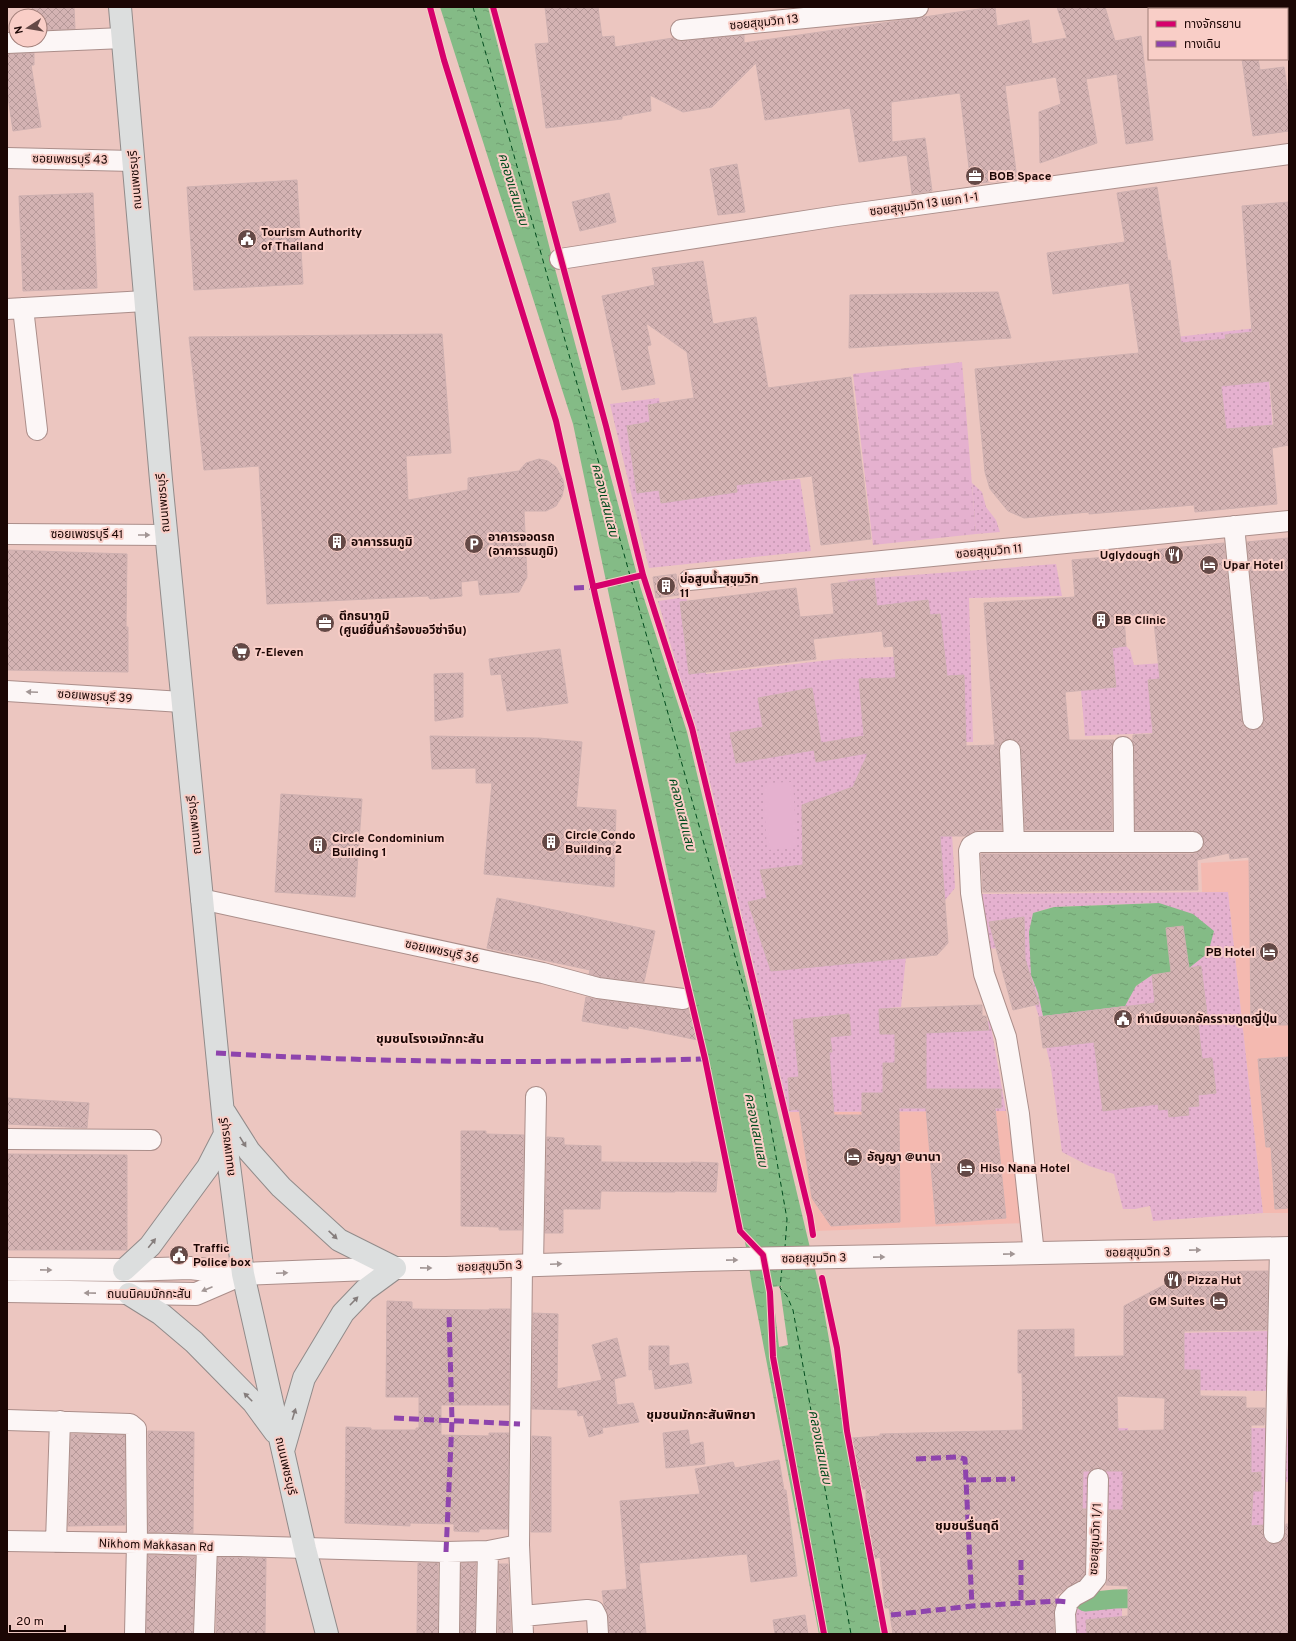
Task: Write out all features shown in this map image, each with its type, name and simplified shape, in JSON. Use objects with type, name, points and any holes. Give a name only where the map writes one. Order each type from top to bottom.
[{"type":"main road","name":"ถนนเพชรบุรี","points":[[120,7],[166,535],[225,1134],[243,1274],[305,1548],[327,1634]]},
{"type":"main road","points":[[223,1108],[249,1151],[281,1187],[298,1203],[338,1240],[395,1268],[365,1290],[343,1313],[304,1378],[281,1445]]},
{"type":"main road","points":[[124,1270],[150,1246],[208,1167],[225,1134]]},
{"type":"main road","points":[[129,1294],[161,1314],[194,1342],[253,1402],[281,1445]]},
{"type":"street","name":"ซอยสุขุมวิท 13","points":[[681,30],[918,7]]},
{"type":"street","points":[[7,43],[123,38]]},
{"type":"street","name":"ซอยสุขุมวิท 13 แยก 1-1","points":[[560,259],[837,216],[1289,154]]},
{"type":"street","name":"ซอยเพชรบุรี 43","points":[[7,158],[133,161]]},
{"type":"street","points":[[37,430],[15,309],[145,301]]},
{"type":"street","name":"ซอยสุขุมวิท 11","points":[[688,580],[1289,521]]},
{"type":"street","points":[[1234,526],[1253,719]]},
{"type":"street","name":"ซอยเพชรบุรี 41","points":[[7,534],[166,535]]},
{"type":"street","name":"ซอยเพชรบุรี 39","points":[[7,691],[182,702]]},
{"type":"street","points":[[1123,747],[1124,842]]},
{"type":"street","points":[[1010,750],[1014,842]]},
{"type":"street","points":[[1034,1254],[1019,1114],[1007,1045],[984,974],[971,893],[971,846],[978,842],[1193,842]]},
{"type":"street","name":"ซอยเพชรบุรี 36","points":[[201,899],[543,973],[598,988],[683,999]]},
{"type":"street","points":[[536,1097],[528,1265],[519,1546],[523,1625],[587,1610],[594,1611],[597,1617],[598,1634]]},
{"type":"street","points":[[7,1139],[151,1140]]},
{"type":"street","points":[[1274,1534],[1285,1248]]},
{"type":"street","name":"ซอยสุขุมวิท 3","points":[[243,1274],[395,1268],[446,1268],[693,1260],[1285,1248]]},
{"type":"street","name":"ถนนนิคมมักกะสัน","points":[[7,1269],[124,1270],[190,1268],[243,1274]]},
{"type":"street","name":"ถนนนิคมมักกะสัน","points":[[7,1291],[196,1294],[243,1274]]},
{"type":"street","points":[[7,1420],[130,1424],[136,1428],[137,1543],[135,1634]]},
{"type":"street","points":[[56,1542],[60,1421]]},
{"type":"street","name":"ซอยสุขุมวิท 1/1","points":[[1066,1634],[1065,1613],[1068,1602],[1074,1596],[1087,1589],[1096,1578],[1098,1479]]},
{"type":"street","name":"Nikhom Makkasan Rd","points":[[7,1541],[137,1543],[450,1552],[488,1551],[519,1546]]},
{"type":"street","points":[[204,1634],[207,1546]]},
{"type":"street","points":[[486,1634],[488,1551]]},
{"type":"street","points":[[449,1634],[450,1552]]},
{"type":"shaded area","points":[[1289,858],[1289,1213],[1263,1213],[1228,892],[1202,892],[1201,863]]},
{"type":"shaded area","points":[[1006,1111],[1026,1223],[816,1231],[788,1112]]},
{"type":"green space","points":[[1265,327],[1273,431],[1186,439],[1176,337]]},
{"type":"green space","points":[[962,362],[976,534],[873,545],[853,374]]},
{"type":"green space","points":[[659,398],[673,489],[800,479],[811,551],[649,568],[610,404]]},
{"type":"green space","points":[[972,483],[982,492],[986,507],[996,520],[1000,532],[976,534]]},
{"type":"green space","points":[[1056,564],[1062,596],[969,598],[973,742],[947,742],[955,888],[907,946],[901,1007],[888,1008],[892,1026],[990,1021],[1006,1111],[788,1112],[708,774],[658,601],[686,597],[706,674],[838,659],[917,656],[936,666],[851,610],[848,580]]},
{"type":"green space","points":[[1123,643],[1130,650],[1134,665],[1192,661],[1198,731],[1085,736],[1077,645]]},
{"type":"green space","points":[[793,782],[797,848],[767,850],[763,783]]},
{"type":"green space","points":[[1228,892],[1263,1213],[1153,1221],[1150,1206],[1135,1209],[1123,1209],[1114,1174],[1089,1166],[1062,1152],[1051,1068],[1039,1017],[1017,950],[987,948],[981,894]],"holes":[[[1159,903],[1177,972],[1152,975],[1136,986],[1043,1016],[1038,993],[1031,975],[1033,913],[1054,907]]]},
{"type":"green space","points":[[1273,1331],[1271,1391],[1177,1390],[1174,1333]]},
{"type":"green space","points":[[1128,1428],[1131,1512],[1075,1508],[1073,1429]]},
{"type":"green space","points":[[1246,1428],[1267,1428],[1268,1533],[1264,1541],[1245,1545]]},
{"type":"green space","points":[[1282,1429],[1289,1429],[1289,1482],[1283,1482]]},
{"type":"green space","points":[[1122,1606],[1122,1634],[1071,1634],[1070,1609]]},
{"type":"water","name":"คลองแสนแสบ","points":[[440,7],[488,7],[554,265],[640,586],[687,732],[821,1294],[881,1634],[819,1634],[752,1286],[746,1247],[573,424]]},
{"type":"water","points":[[1159,903],[1193,914],[1214,931],[1208,953],[1189,968],[1177,972],[1152,975],[1136,986],[1125,1006],[1043,1016],[1038,993],[1031,975],[1029,932],[1033,913],[1054,907]]},
{"type":"pier","points":[[782,1286],[780,1288],[788,1345],[779,1347],[772,1287]]},
{"type":"building","points":[[74,7],[75,29],[48,30],[48,8],[32,8]]},
{"type":"building","points":[[545,7],[598,7],[602,37],[614,36],[615,47],[673,38],[677,41],[682,41],[744,35],[744,43],[993,7],[995,7],[997,26],[1029,20],[1032,44],[1067,38],[1057,7],[1105,7],[1115,41],[1141,36],[1153,140],[1126,144],[1117,74],[1086,79],[1097,143],[1040,163],[1039,112],[1061,104],[1056,77],[1005,86],[1017,179],[971,184],[960,93],[891,102],[892,142],[925,138],[932,191],[912,194],[907,155],[859,162],[850,108],[765,120],[756,63],[712,107],[683,112],[650,95],[651,111],[622,116],[622,119],[546,128],[535,44],[549,43]]},
{"type":"building","points":[[34,53],[34,65],[31,65],[41,127],[13,131],[7,90],[7,54]]},
{"type":"building","points":[[1242,60],[1258,60],[1260,70],[1284,67],[1289,101],[1289,131],[1253,136]]},
{"type":"building","points":[[737,164],[745,212],[718,215],[710,169]]},
{"type":"building","points":[[297,180],[303,284],[194,290],[187,187]]},
{"type":"building","points":[[1157,187],[1168,261],[1170,260],[1181,343],[1226,339],[1225,335],[1252,332],[1242,206],[1289,202],[1289,445],[1272,448],[1277,504],[1195,512],[1194,505],[1024,518],[1008,511],[990,489],[985,472],[975,369],[1139,353],[1129,283],[1053,294],[1047,253],[1125,242],[1117,193]],"holes":[[[1270,381],[1274,425],[1226,429],[1221,386]]]},
{"type":"building","points":[[93,193],[97,288],[23,291],[19,196]]},
{"type":"building","points":[[609,193],[616,222],[580,231],[572,202]]},
{"type":"building","points":[[703,261],[713,324],[756,317],[768,388],[851,377],[871,539],[821,545],[812,476],[736,485],[737,492],[661,503],[659,490],[637,493],[627,426],[650,422],[648,405],[694,398],[687,352],[646,323],[651,345],[647,346],[655,384],[622,390],[602,296],[655,285],[652,268]]},
{"type":"building","points":[[998,292],[1011,338],[849,348],[850,295]]},
{"type":"building","points":[[442,334],[451,453],[406,456],[408,500],[468,490],[468,478],[519,471],[526,463],[539,459],[548,461],[556,467],[563,480],[564,487],[562,496],[556,506],[546,511],[524,511],[527,577],[519,592],[480,595],[478,580],[461,582],[462,596],[430,599],[428,596],[267,604],[259,466],[204,470],[189,337]]},
{"type":"building","points":[[1288,538],[1289,1025],[1251,1025],[1249,857],[1230,859],[1229,853],[1197,860],[1198,890],[983,892],[981,854],[1193,854],[1203,848],[1203,837],[1199,832],[1135,830],[1134,747],[1131,740],[1133,740],[1133,735],[1153,734],[1148,680],[1160,679],[1153,613],[1124,616],[1126,646],[1112,648],[1116,687],[1065,692],[1069,740],[1114,740],[1112,747],[1112,830],[1025,830],[1021,749],[1015,740],[1004,740],[1000,744],[999,750],[1002,830],[978,830],[966,836],[940,836],[948,943],[937,955],[771,971],[748,902],[767,898],[760,870],[803,865],[802,805],[853,787],[868,753],[816,762],[814,750],[736,763],[730,733],[763,727],[758,698],[812,688],[821,743],[864,736],[859,679],[896,678],[893,646],[884,647],[882,631],[813,639],[816,659],[689,674],[680,602],[796,588],[800,617],[834,614],[831,584],[874,579],[877,606],[928,600],[930,615],[940,614],[947,676],[964,675],[966,746],[995,745],[984,603],[1075,597],[1072,560],[1131,555],[1131,552],[1224,543],[1242,720],[1243,725],[1248,729],[1255,730],[1260,728],[1263,724],[1264,718],[1247,542]]},
{"type":"building","points":[[7,550],[127,554],[126,627],[128,627],[128,672],[7,670]]},
{"type":"building","name":"บ่อสูบน้ำสุขุมวิท 11","points":[[676,574],[679,595],[656,598],[653,577]]},
{"type":"building","points":[[560,649],[568,703],[507,711],[501,674],[491,675],[489,659]]},
{"type":"building","points":[[463,673],[463,717],[435,721],[434,674]]},
{"type":"building","points":[[430,736],[539,738],[582,742],[576,807],[616,810],[614,887],[484,874],[492,783],[476,783],[476,768],[432,769]]},
{"type":"building","name":"Circle Condominium Building 1","points":[[281,794],[362,799],[355,897],[275,892]]},
{"type":"building","points":[[497,898],[655,931],[644,982],[600,977],[589,974],[590,970],[487,948]]},
{"type":"building","points":[[1024,917],[1025,959],[1039,1004],[1013,1010],[989,922]]},
{"type":"building","name":"ทำเนียบเอกอัครราชทูตญี่ปุ่น","points":[[1183,926],[1189,968],[1201,966],[1208,1022],[1198,1023],[1202,1059],[1212,1058],[1216,1093],[1198,1095],[1199,1106],[1188,1107],[1189,1115],[1169,1117],[1168,1109],[1159,1110],[1158,1104],[1103,1111],[1094,1042],[1043,1048],[1039,1017],[1155,1003],[1152,975],[1171,972],[1166,928]]},
{"type":"building","points":[[586,997],[682,1010],[687,1010],[692,1006],[698,1040],[629,1026],[628,1029],[582,1021]]},
{"type":"building","points":[[982,1005],[982,1016],[986,1016],[989,1030],[926,1033],[926,1089],[1001,1089],[1001,1108],[995,1108],[1006,1218],[936,1224],[926,1108],[899,1108],[900,1222],[831,1226],[812,1198],[799,1109],[790,1110],[788,1078],[799,1077],[793,1020],[849,1014],[851,1035],[830,1037],[832,1052],[829,1052],[834,1115],[862,1115],[862,1093],[883,1093],[883,1063],[895,1063],[895,1034],[880,1034],[879,1009]]},
{"type":"building","points":[[1289,1057],[1289,1208],[1275,1209],[1271,1147],[1266,1147],[1258,1059]]},
{"type":"building","points":[[7,1098],[89,1103],[87,1128],[7,1124]]},
{"type":"building","points":[[461,1131],[486,1131],[486,1134],[524,1135],[522,1230],[499,1230],[499,1227],[461,1226]]},
{"type":"building","points":[[547,1137],[564,1138],[564,1145],[601,1146],[601,1162],[718,1163],[716,1192],[601,1191],[600,1209],[563,1209],[563,1233],[545,1233]]},
{"type":"building","points":[[7,1154],[127,1155],[127,1250],[7,1250]]},
{"type":"building","points":[[1268,1271],[1267,1330],[1184,1331],[1184,1370],[1200,1370],[1200,1396],[1246,1397],[1246,1408],[1265,1408],[1264,1425],[1251,1425],[1251,1473],[1261,1472],[1261,1491],[1253,1491],[1251,1526],[1263,1525],[1264,1539],[1268,1543],[1274,1544],[1280,1543],[1284,1539],[1286,1524],[1289,1524],[1289,1634],[1087,1634],[1086,1620],[1128,1616],[1128,1586],[1106,1585],[1108,1578],[1109,1510],[1123,1510],[1123,1471],[1106,1471],[1098,1468],[1090,1471],[1083,1471],[1082,1509],[1086,1509],[1085,1574],[1080,1580],[1055,1596],[1054,1634],[893,1634],[889,1608],[885,1608],[880,1557],[873,1559],[866,1508],[866,1489],[859,1489],[857,1473],[855,1473],[852,1438],[880,1436],[880,1434],[1023,1430],[1022,1373],[1018,1373],[1018,1330],[1074,1329],[1074,1357],[1124,1356],[1124,1306],[1166,1284],[1166,1272]],"holes":[[[1117,1396],[1165,1398],[1164,1430],[1118,1431]]]},
{"type":"building","points":[[387,1301],[412,1302],[412,1309],[510,1309],[509,1405],[441,1405],[441,1435],[489,1436],[489,1433],[509,1433],[508,1529],[479,1529],[479,1532],[454,1531],[454,1524],[410,1523],[410,1526],[345,1523],[346,1427],[371,1428],[371,1430],[416,1430],[416,1428],[419,1428],[419,1397],[386,1397]]},
{"type":"building","points":[[533,1313],[558,1314],[557,1389],[602,1380],[592,1345],[617,1338],[626,1376],[614,1379],[617,1405],[633,1403],[639,1422],[602,1428],[603,1433],[589,1437],[583,1415],[578,1416],[577,1410],[532,1409]]},
{"type":"building","points":[[649,1346],[669,1346],[669,1366],[688,1363],[692,1383],[655,1389],[652,1369],[649,1370]]},
{"type":"building","points":[[688,1430],[690,1445],[703,1442],[705,1464],[666,1468],[663,1433]]},
{"type":"building","points":[[148,1431],[194,1432],[193,1533],[148,1532]]},
{"type":"building","points":[[71,1434],[125,1435],[125,1525],[68,1526]]},
{"type":"building","points":[[532,1436],[551,1437],[551,1532],[531,1532]]},
{"type":"building","points":[[779,1460],[784,1490],[786,1490],[797,1576],[751,1582],[747,1554],[639,1563],[646,1634],[609,1634],[608,1616],[604,1605],[602,1591],[627,1589],[620,1501],[700,1494],[695,1469],[733,1462],[735,1468]]},
{"type":"building","points":[[148,1555],[195,1556],[193,1634],[146,1634]]},
{"type":"building","points":[[218,1557],[266,1558],[265,1634],[216,1634]]},
{"type":"building","points":[[418,1563],[438,1563],[438,1634],[417,1634]]},
{"type":"building","points":[[461,1563],[476,1563],[475,1634],[460,1634]]},
{"type":"building","points":[[499,1564],[508,1564],[511,1634],[498,1634]]},
{"type":"building","points":[[805,1615],[808,1634],[775,1634],[773,1620]]},
{"type":"waterway","points":[[1085,1602],[1115,1599],[1154,1598]]},
{"type":"ferry route","points":[[473,7],[751,1014],[787,1219],[785,1247]]},
{"type":"ferry route","points":[[782,1268],[780,1288],[787,1296],[793,1310],[851,1634]]},
{"type":"marked path","points":[[574,588],[596,587]]},
{"type":"marked path","points":[[216,1053],[338,1059],[460,1061],[705,1059]]},
{"type":"marked path","points":[[446,1552],[452,1421],[449,1314]]},
{"type":"marked path","points":[[394,1418],[520,1424]]},
{"type":"marked path","points":[[916,1459],[958,1457],[965,1459],[972,1606]]},
{"type":"marked path","points":[[966,1480],[1015,1479]]},
{"type":"marked path","points":[[1021,1560],[1021,1603]]},
{"type":"marked path","points":[[891,1615],[972,1606],[1058,1601],[1068,1602]]},
{"type":"cycle path","points":[[430,7],[444,60],[556,421],[596,599],[705,1059],[740,1231],[763,1255],[770,1292],[773,1357],[824,1634]]},
{"type":"cycle path","points":[[493,7],[606,426],[643,575],[692,728],[810,1216],[813,1235]]},
{"type":"cycle path","points":[[593,587],[643,575]]},
{"type":"cycle path","points":[[822,1278],[837,1348],[847,1431],[885,1634]]},
{"type":"place","name":"BOB Space","points":[[975,176]]},
{"type":"place","name":"Tourism Authority of Thailand","points":[[247,239]]},
{"type":"place","name":"อาคารธนภูมิ","points":[[337,542]]},
{"type":"place","name":"อาคารจอดรถ (อาคารธนภูมิ)","points":[[474,544]]},
{"type":"place","name":"Uglydough","points":[[1174,555]]},
{"type":"place","name":"Upar Hotel","points":[[1209,565]]},
{"type":"place","name":"บ่อสูบน้ำสุขุมวิท 11","points":[[666,586]]},
{"type":"place","name":"BB Clinic","points":[[1101,620]]},
{"type":"place","name":"ตึกธนาภูมิ (ศูนย์ยื่นคำร้องขอวีซ่าจีน)","points":[[325,623]]},
{"type":"place","name":"7-Eleven","points":[[241,652]]},
{"type":"place","name":"Circle Condo Building 2","points":[[551,842]]},
{"type":"place","name":"Circle Condominium Building 1","points":[[318,845]]},
{"type":"place","name":"PB Hotel","points":[[1269,952]]},
{"type":"place","name":"ทำเนียบเอกอัครราชทูตญี่ปุ่น","points":[[1123,1019]]},
{"type":"place","name":"อัญญา @นานา","points":[[853,1157]]},
{"type":"place","name":"Hiso Nana Hotel","points":[[966,1168]]},
{"type":"place","name":"Traffic Police box","points":[[179,1255]]},
{"type":"place","name":"Pizza Hut","points":[[1173,1280]]},
{"type":"place","name":"GM Suites","points":[[1219,1301]]},
{"type":"district","name":"ชุมชนโรงเจมักกะสัน","points":[[430,1038]]},
{"type":"district","name":"ชุมชนมักกะสันพิทยา","points":[[701,1414]]},
{"type":"district","name":"ชุมชนรื่นฤดี","points":[[967,1525]]}]
